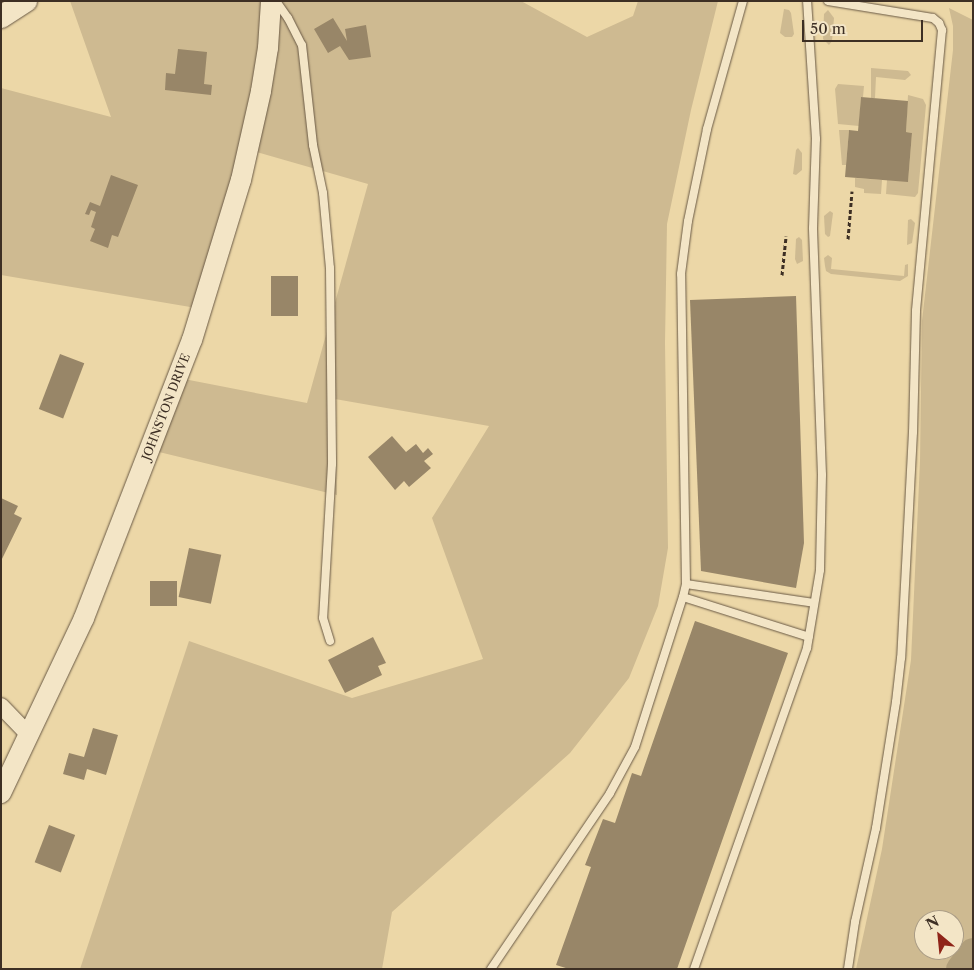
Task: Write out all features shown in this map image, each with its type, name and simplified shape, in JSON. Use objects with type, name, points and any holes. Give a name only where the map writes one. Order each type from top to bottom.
[{"type":"main road","points":[[1,17],[26,1]]},
{"type":"street","name":"JOHNSTON DRIVE","points":[[1,793],[84,618],[192,340],[241,180],[268,48],[271,1]]},
{"type":"street","points":[[1,706],[29,735]]},
{"type":"lane","points":[[276,1],[288,18],[302,45],[308,108],[323,193],[330,268],[332,464],[323,618],[330,641]]},
{"type":"lane","points":[[492,969],[610,792],[635,747],[683,598],[686,584],[682,274],[688,222],[707,129],[743,1]]},
{"type":"lane","points":[[694,969],[807,648],[820,570],[822,512],[814,246],[816,140],[807,1]]},
{"type":"lane","points":[[828,1],[933,18],[940,23],[942,30],[916,311],[913,432],[900,666],[876,828],[848,969]]},
{"type":"lane","points":[[686,584],[814,604]]},
{"type":"lane","points":[[683,598],[809,637]]},
{"type":"path","points":[[848,239],[852,191]]},
{"type":"path","points":[[782,274],[786,236]]},
{"type":"shaded area","points":[[70,1],[521,1],[587,37],[633,16],[638,1],[718,1],[691,110],[667,224],[665,343],[668,548],[658,606],[629,678],[570,753],[392,912],[382,969],[80,969],[189,641],[352,698],[483,659],[432,518],[489,426],[335,399],[337,495],[159,452],[184,379],[307,403],[368,184],[253,151],[208,310],[1,275],[1,88],[111,117]]},
{"type":"shaded area","points":[[949,8],[973,20],[973,969],[856,969],[882,849],[911,660],[920,461],[922,321],[953,50],[953,26]]},
{"type":"shaded area","points":[[784,9],[789,10],[791,13],[794,34],[792,37],[785,37],[780,33]]},
{"type":"shaded area","points":[[828,10],[834,18],[832,41],[829,45],[823,39],[824,14]]},
{"type":"shaded area","points":[[871,68],[908,71],[911,75],[905,80],[876,77],[875,98],[871,98]]},
{"type":"shaded area","points":[[838,84],[864,86],[863,97],[861,97],[859,126],[838,124],[835,89]]},
{"type":"shaded area","points":[[908,95],[923,99],[926,105],[918,193],[915,197],[886,194],[887,180],[908,181],[912,133],[906,132]]},
{"type":"shaded area","points":[[839,130],[849,130],[846,165],[842,165]]},
{"type":"shaded area","points":[[798,148],[802,153],[802,170],[796,175],[793,174],[796,150]]},
{"type":"shaded area","points":[[855,178],[882,180],[881,194],[864,193],[864,189],[855,187]]},
{"type":"shaded area","points":[[830,211],[833,213],[830,236],[828,237],[825,234],[824,216]]},
{"type":"shaded area","points":[[911,219],[915,223],[912,243],[907,245],[908,220]]},
{"type":"shaded area","points":[[799,237],[802,240],[803,261],[797,264],[795,259],[796,239]]},
{"type":"shaded area","points":[[828,255],[832,258],[831,269],[904,276],[905,265],[908,264],[908,276],[900,281],[831,274],[826,271],[825,266],[824,258]]},
{"type":"building","points":[[333,18],[347,41],[345,29],[366,25],[371,57],[349,60],[340,46],[328,53],[314,29]]},
{"type":"building","points":[[178,49],[207,52],[204,84],[212,85],[211,95],[165,90],[166,73],[175,74]]},
{"type":"building","points":[[861,97],[908,101],[906,132],[912,133],[908,182],[845,177],[849,130],[858,131]]},
{"type":"building","points":[[111,175],[138,185],[118,237],[112,235],[108,248],[90,241],[95,229],[91,227],[96,212],[91,210],[89,215],[85,214],[90,202],[100,206]]},
{"type":"building","points":[[271,276],[298,276],[298,316],[271,316]]},
{"type":"building","points":[[796,296],[804,543],[796,588],[701,571],[690,300]]},
{"type":"building","points":[[60,354],[84,363],[63,418],[39,409]]},
{"type":"building","points":[[392,436],[406,452],[416,444],[423,453],[428,448],[433,454],[424,461],[431,468],[409,487],[404,481],[395,490],[368,457]]},
{"type":"building","points":[[1,498],[18,506],[14,514],[22,518],[1,561]]},
{"type":"building","points":[[189,548],[221,555],[211,604],[179,597]]},
{"type":"building","points":[[150,581],[177,581],[177,606],[150,606]]},
{"type":"building","points":[[695,621],[788,653],[677,969],[569,969],[556,965],[591,867],[585,865],[603,819],[615,823],[632,773],[641,776]]},
{"type":"building","points":[[373,637],[386,663],[378,666],[382,675],[345,693],[328,660]]},
{"type":"building","points":[[93,728],[118,735],[106,775],[87,769],[84,780],[63,774],[69,753],[84,757]]},
{"type":"building","points":[[49,825],[75,835],[61,872],[35,862]]},
{"type":"waterway","points":[[960,969],[973,952]]}]
